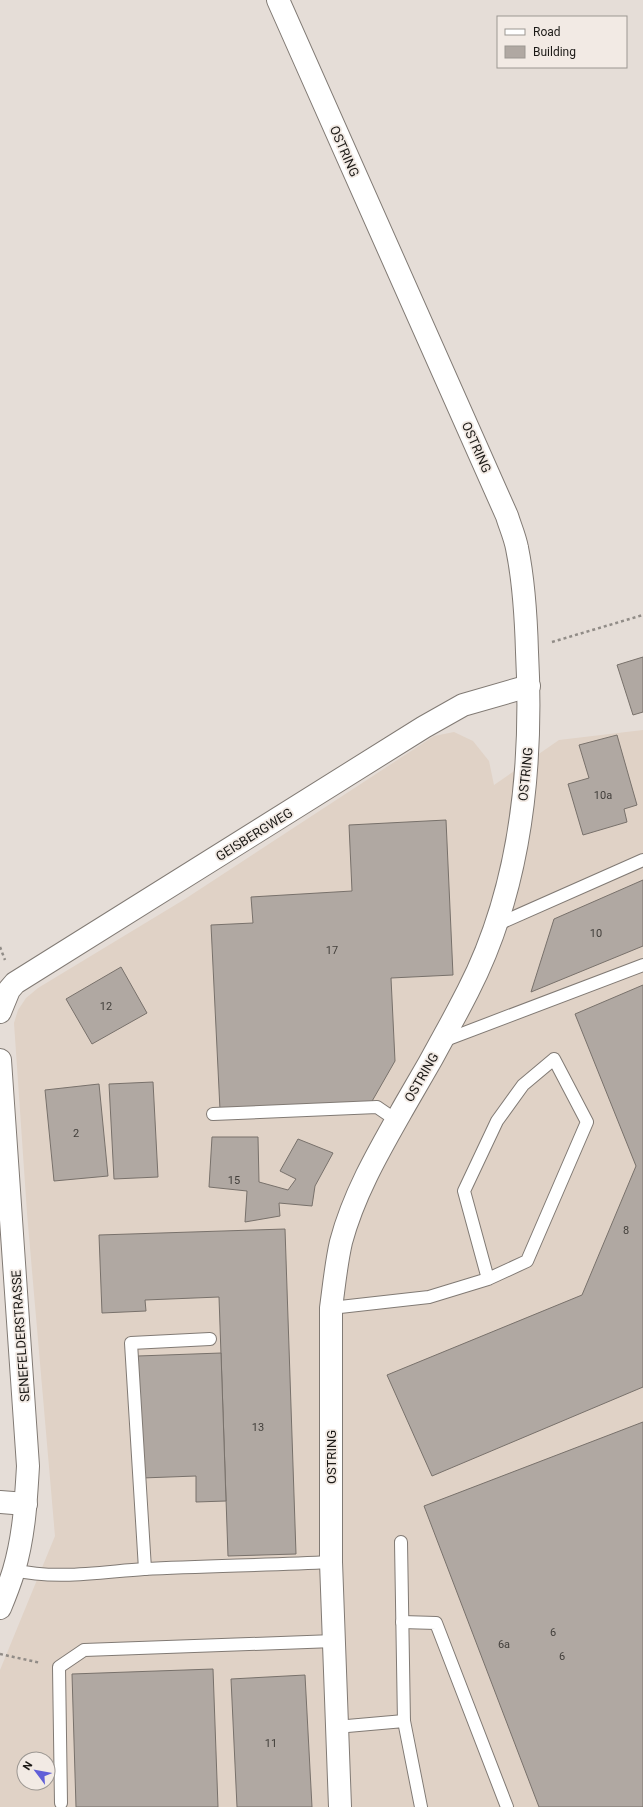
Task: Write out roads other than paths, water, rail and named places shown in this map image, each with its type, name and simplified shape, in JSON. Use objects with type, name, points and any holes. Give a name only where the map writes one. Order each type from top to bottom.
[{"type":"street","name":"OSTRING","points":[[278,0],[507,516],[517,545],[525,604],[529,686],[529,720],[525,785],[513,859],[496,925],[469,989],[442,1041],[373,1162],[355,1201],[341,1241],[331,1308],[331,1562],[340,1807]]},
{"type":"street","name":"GEISBERGWEG","points":[[0,1012],[10,990],[15,983],[424,727],[463,705],[529,686]]},
{"type":"street","name":"SENEFELDERSTRASSE","points":[[0,1060],[27,1450],[26,1504],[21,1538],[14,1570],[0,1608]]},
{"type":"street","points":[[0,1502],[26,1504]]},
{"type":"lane","points":[[496,925],[643,860]]},
{"type":"lane","points":[[442,1041],[643,966]]},
{"type":"lane","points":[[331,1308],[429,1297],[488,1279],[527,1261],[587,1122],[554,1059],[523,1085],[497,1122],[464,1191],[488,1279]]},
{"type":"lane","points":[[213,1114],[377,1107],[396,1120]]},
{"type":"lane","points":[[145,1569],[131,1343],[210,1339]]},
{"type":"lane","points":[[401,1542],[404,1723],[421,1807]]},
{"type":"lane","points":[[14,1570],[31,1574],[54,1575],[145,1569],[331,1562]]},
{"type":"lane","points":[[402,1622],[436,1623],[507,1807]]},
{"type":"lane","points":[[61,1803],[59,1667],[84,1650],[334,1640]]},
{"type":"lane","points":[[336,1727],[404,1723]]}]
